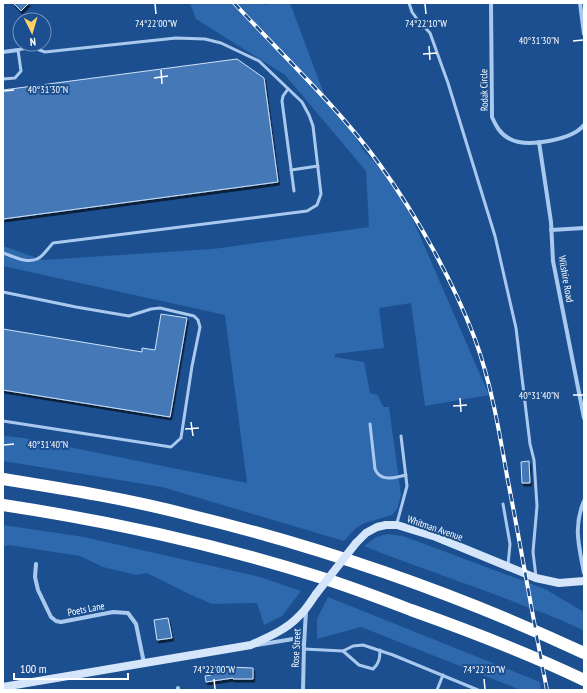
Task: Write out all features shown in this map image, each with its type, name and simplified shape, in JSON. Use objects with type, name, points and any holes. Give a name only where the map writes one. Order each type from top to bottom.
[{"type":"highway","points":[[3,479],[83,492],[189,514],[331,554],[445,594],[516,622],[584,653]]},
{"type":"highway","points":[[3,504],[99,521],[162,535],[224,550],[315,576],[452,624],[532,656],[584,680]]},
{"type":"street","name":"Rodak Circle","points":[[491,3],[492,117],[497,128],[510,139],[521,142],[539,142],[562,137],[580,130],[584,124]]},
{"type":"street","points":[[580,3],[584,34]]},
{"type":"street","name":"Wilshire Road","points":[[539,142],[546,182],[554,261],[584,418]]},
{"type":"street","points":[[551,230],[584,228]]},
{"type":"street","points":[[584,501],[578,519],[577,528],[577,540],[584,573]]},
{"type":"street","name":"Whitman Avenue","points":[[3,687],[250,644],[282,630],[299,616],[366,532],[386,525],[397,525],[436,537],[536,578],[560,583],[584,581]]},
{"type":"street","name":"Poets Lane","points":[[36,564],[36,584],[51,617],[61,622],[113,612],[128,613],[136,624],[144,663]]},
{"type":"street","name":"Rose Street","points":[[303,690],[307,607]]},
{"type":"street","name":"Whitman Avenue","points":[[250,644],[260,645],[293,639],[298,640],[304,647]]},
{"type":"lane","points":[[409,3],[412,12],[430,33],[448,83],[495,236],[509,295],[516,328],[529,437],[534,460],[537,506],[533,552],[536,578]]},
{"type":"lane","points":[[3,253],[22,260],[38,259],[53,243],[307,212],[317,205],[321,194],[313,126],[310,115],[302,102],[259,61],[221,43],[205,39],[176,38],[52,51]]},
{"type":"lane","points":[[3,79],[15,78],[21,71],[18,52]]},
{"type":"lane","points":[[288,89],[282,100],[294,191]]},
{"type":"lane","points":[[291,170],[318,166]]},
{"type":"lane","points":[[3,292],[129,316],[151,308],[160,308],[194,316],[198,320],[200,327],[192,366],[181,438],[171,446],[3,421]]},
{"type":"lane","points":[[370,424],[375,469],[378,475],[388,478],[406,475]]},
{"type":"lane","points":[[397,525],[407,486],[401,436]]},
{"type":"lane","points":[[503,504],[510,544],[508,567]]},
{"type":"lane","points":[[304,647],[343,651],[358,645],[380,650],[478,690]]},
{"type":"lane","points":[[343,651],[359,665],[373,669],[377,666],[379,661],[380,650]]},
{"type":"lane","points":[[437,690],[443,675]]},
{"type":"shaded area","points":[[190,3],[264,3],[265,5],[274,3],[290,3],[327,102],[348,123],[363,150],[392,180],[413,220],[489,395],[425,406],[411,303],[379,308],[384,348],[335,354],[335,357],[364,362],[370,393],[378,395],[384,407],[389,407],[401,495],[397,509],[392,515],[365,523],[356,528],[344,541],[162,487],[3,461],[3,436],[24,438],[247,483],[225,315],[3,266],[3,246],[42,260],[213,249],[369,227],[366,171],[285,75],[196,19]]},
{"type":"shaded area","points":[[3,525],[84,537],[260,577],[301,591],[282,616],[264,625],[257,603],[212,604],[147,573],[136,575],[103,567],[80,556],[9,545],[3,547]]},
{"type":"shaded area","points":[[387,534],[403,536],[545,589],[584,612],[584,631],[546,614],[364,546],[376,537]]},
{"type":"shaded area","points":[[328,597],[540,682],[541,690],[521,690],[361,627],[317,639],[317,619]]},
{"type":"building","points":[[13,3],[29,3],[21,11]]},
{"type":"building","points":[[237,59],[264,78],[278,182],[3,219],[3,90]]},
{"type":"building","points":[[161,314],[187,318],[170,417],[3,390],[3,329],[142,352],[142,348],[155,350]]},
{"type":"building","points":[[529,461],[530,483],[522,483],[521,462]]},
{"type":"building","points":[[168,618],[172,638],[157,640],[154,620]]},
{"type":"building","points":[[228,667],[253,668],[253,679],[233,678],[206,682],[205,676],[211,675],[209,671]]},
{"type":"railway","points":[[234,3],[310,82],[364,144],[380,165],[421,227],[456,295],[481,356],[494,407],[547,690]]}]
